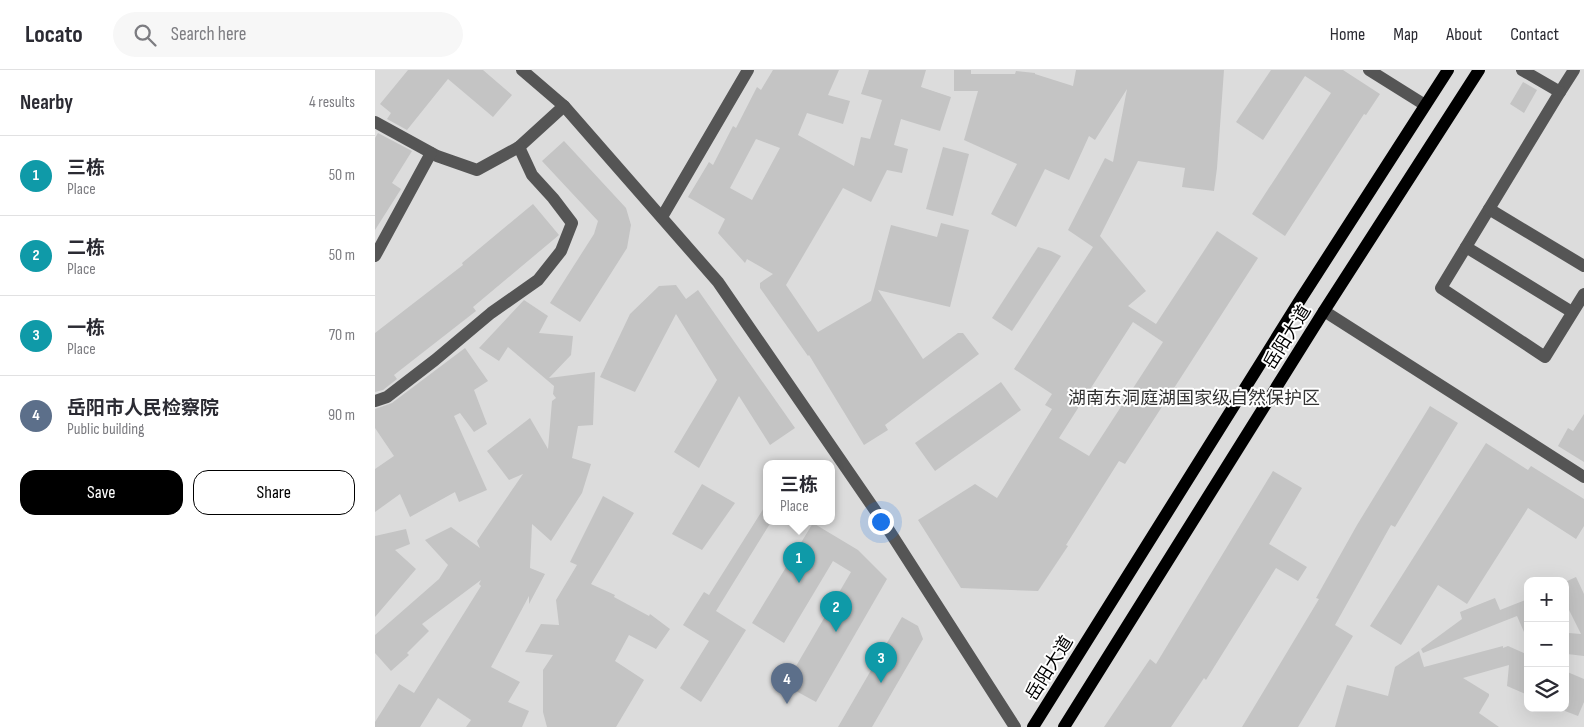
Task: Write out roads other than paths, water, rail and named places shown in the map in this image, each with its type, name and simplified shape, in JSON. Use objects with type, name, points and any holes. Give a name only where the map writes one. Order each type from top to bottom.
[{"type":"main road","name":"岳阳大道","points":[[1033,727],[1302,297],[1448,70]]},
{"type":"main road","name":"岳阳大道","points":[[1065,727],[1324,311],[1479,70]]},
{"type":"street","points":[[522,70],[564,106],[718,282],[890,532],[1015,727]]},
{"type":"street","points":[[662,217],[748,70]]},
{"type":"street","points":[[1369,70],[1425,105]]},
{"type":"street","points":[[1522,70],[1560,92]]},
{"type":"street","points":[[1574,70],[1441,288],[1545,357],[1584,294]]},
{"type":"street","points":[[375,122],[431,153],[477,170],[519,147],[564,106]]},
{"type":"street","points":[[375,401],[387,397],[435,360],[491,312],[538,280],[561,251],[572,223],[553,198],[531,175],[519,147]]},
{"type":"street","points":[[375,256],[431,153]]},
{"type":"street","points":[[1489,209],[1584,266]]},
{"type":"street","points":[[1466,247],[1572,312]]},
{"type":"street","points":[[1324,311],[1584,477]]},
{"type":"place","name":"三栋","points":[[799,583]]},
{"type":"place","name":"二栋","points":[[836,632]]},
{"type":"place","name":"一栋","points":[[881,683]]},
{"type":"place","name":"岳阳市人民检察院","points":[[787,704]]},
{"type":"park label","name":"湖南东洞庭湖国家级自然保护区","points":[[1194,398]]}]
